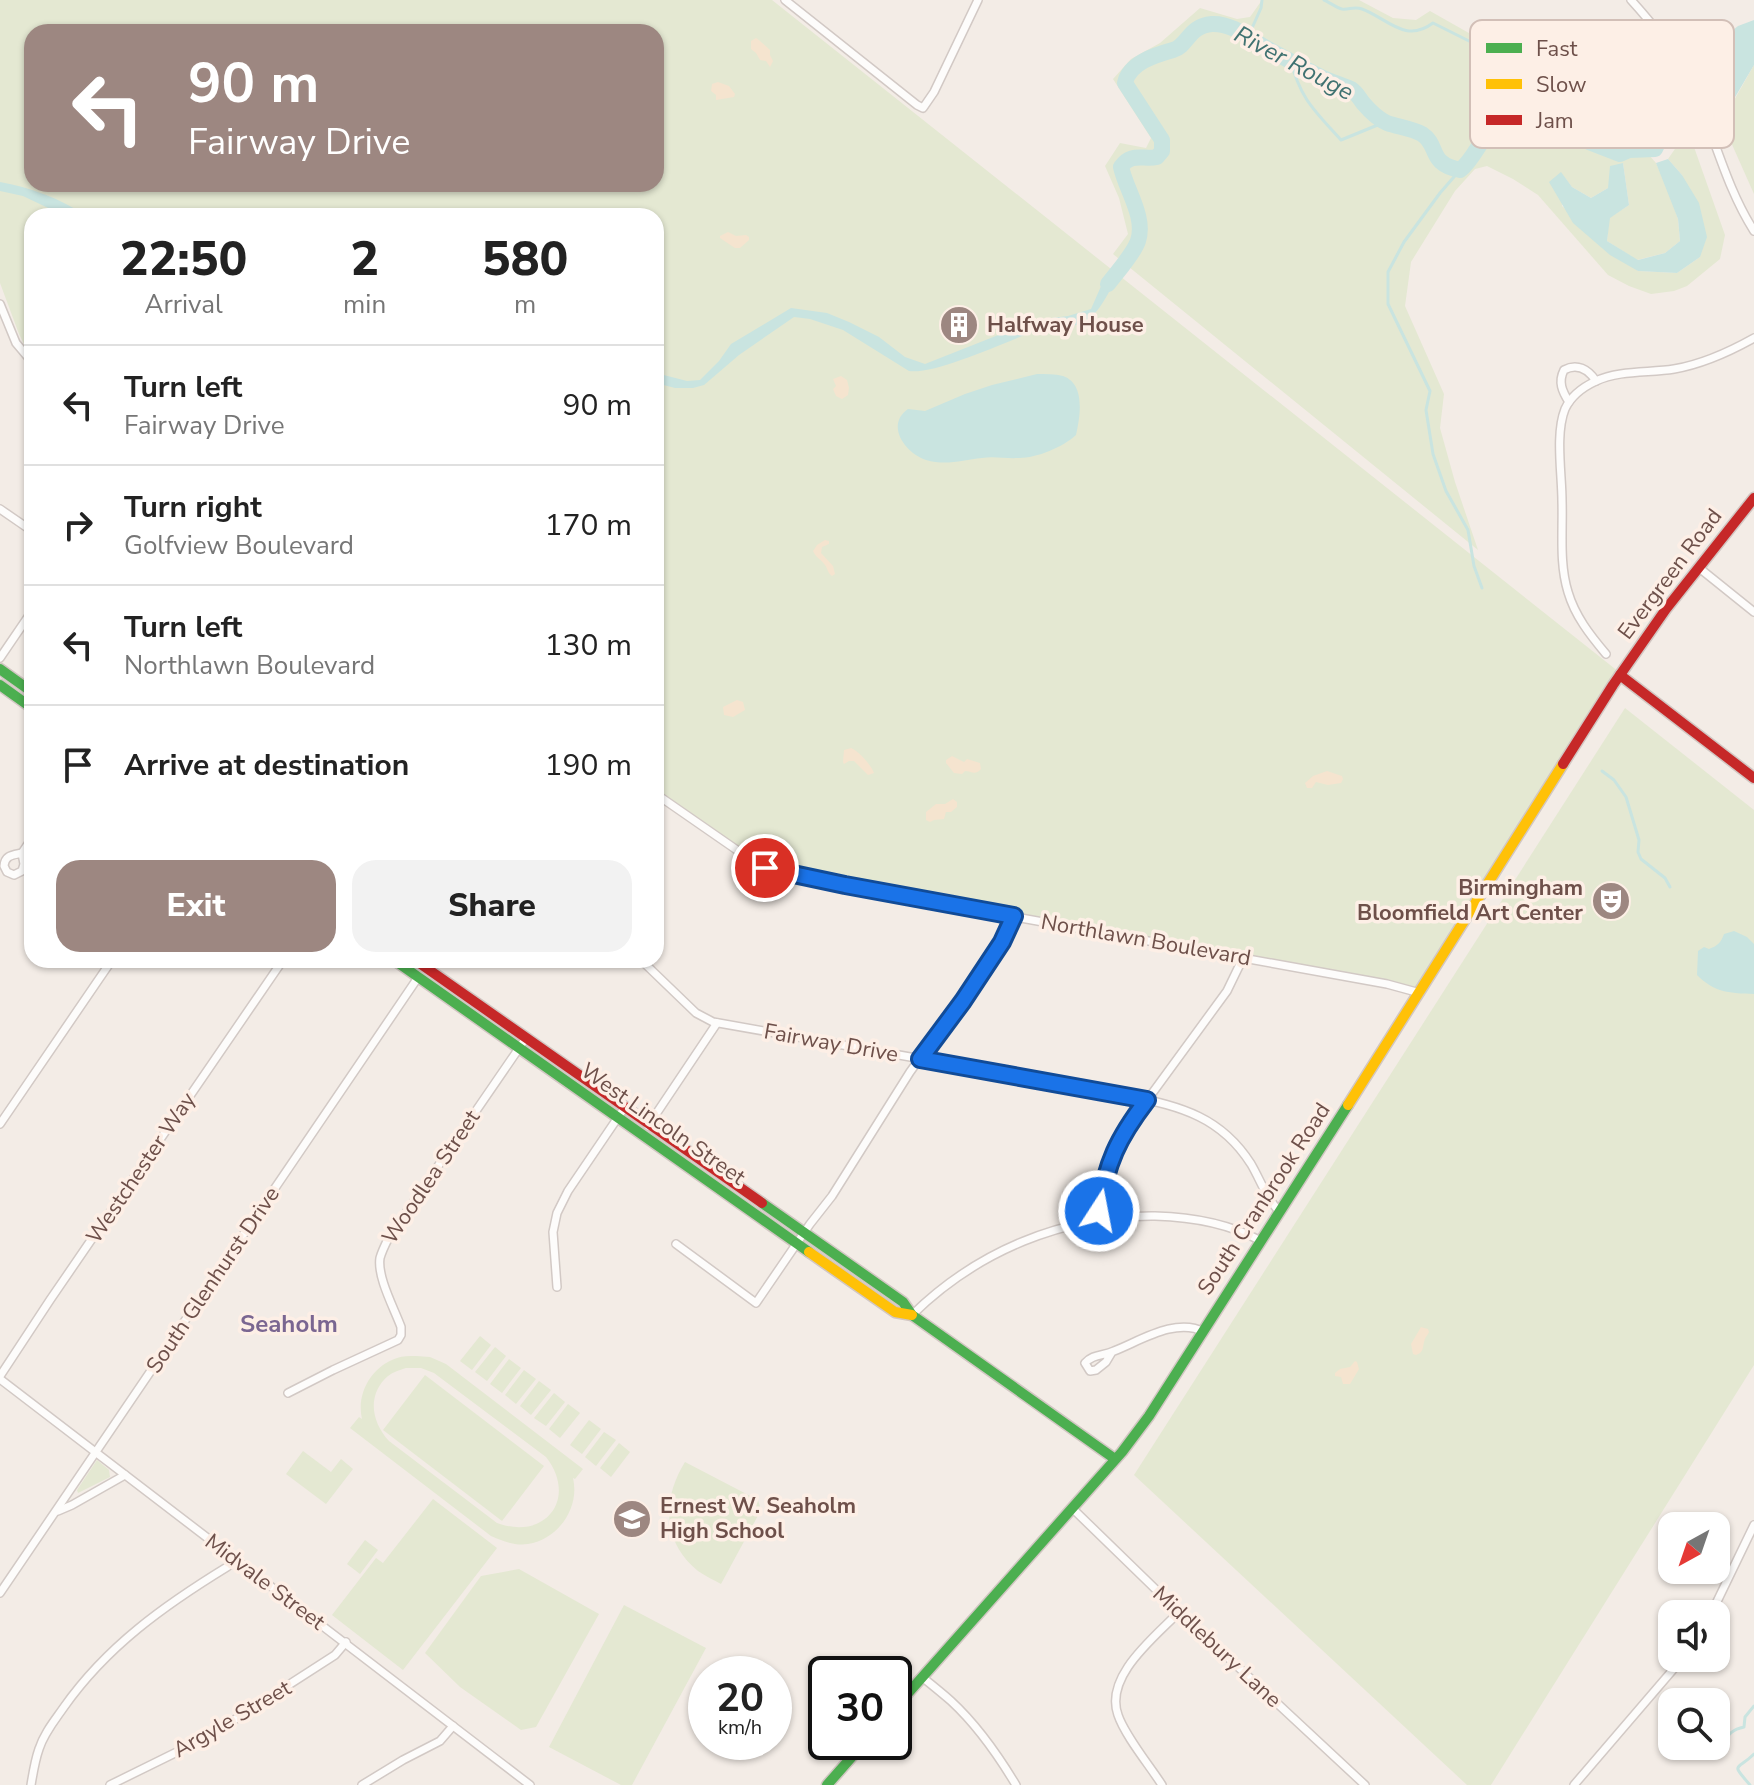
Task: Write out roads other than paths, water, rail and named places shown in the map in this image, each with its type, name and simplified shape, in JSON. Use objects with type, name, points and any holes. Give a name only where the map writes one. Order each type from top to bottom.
[{"type":"street","points":[[785,0],[923,108],[934,92],[978,0]]},
{"type":"street","points":[[1631,0],[1643,7],[1650,20]]},
{"type":"street","points":[[1716,148],[1733,193],[1754,231]]},
{"type":"street","points":[[0,304],[16,343],[24,352]]},
{"type":"street","points":[[1606,654],[1577,615],[1564,572],[1561,448],[1563,415],[1569,402],[1596,381],[1611,376],[1689,366],[1721,355],[1754,338]]},
{"type":"street","points":[[1569,402],[1561,388],[1564,370],[1579,367],[1592,374],[1596,381]]},
{"type":"street","name":"Evergreen Road","points":[[1620,675],[1698,567],[1754,498]]},
{"type":"street","points":[[0,509],[24,526]]},
{"type":"street","points":[[1698,567],[1754,612]]},
{"type":"street","points":[[0,658],[24,623]]},
{"type":"street","points":[[0,669],[24,686]]},
{"type":"street","points":[[1620,675],[1754,778]]},
{"type":"street","name":"South Cranbrook Road","points":[[912,1688],[1115,1459],[1149,1416],[1620,675]]},
{"type":"street","points":[[0,685],[24,702]]},
{"type":"street","name":"Northlawn Boulevard","points":[[664,800],[765,868],[1387,984],[1420,993]]},
{"type":"street","points":[[676,1244],[756,1303],[852,1166],[920,1059],[963,1001],[1002,942],[1014,916]]},
{"type":"street","points":[[1098,1219],[1102,1189],[1114,1150],[1227,991],[1243,958]]},
{"type":"street","points":[[0,1124],[107,968]]},
{"type":"street","name":"Westchester Way","points":[[0,1378],[278,968]]},
{"type":"street","name":"West Lincoln Street","points":[[405,968],[895,1312],[912,1315]]},
{"type":"street","name":"South Glenhurst Drive","points":[[0,1593],[424,968]]},
{"type":"street","name":"West Lincoln Street","points":[[426,968],[903,1302],[912,1315],[1115,1459]]},
{"type":"street","name":"Fairway Drive","points":[[649,968],[696,1013],[717,1023],[1147,1100],[1194,1113],[1226,1134],[1247,1158],[1269,1200],[1280,1212]]},
{"type":"street","points":[[642,1134],[717,1023]]},
{"type":"street","name":"Woodlea Street","points":[[288,1393],[394,1343],[401,1335],[401,1327],[380,1271],[383,1250],[526,1038]]},
{"type":"street","points":[[557,1287],[553,1232],[557,1213],[568,1191],[625,1107]]},
{"type":"street","points":[[912,1315],[960,1276],[1005,1248],[1098,1219],[1175,1217],[1239,1230],[1261,1241]]},
{"type":"street","points":[[1112,1352],[1151,1334],[1169,1330],[1189,1326],[1204,1332]]},
{"type":"street","name":"Midvale Street","points":[[0,1378],[530,1785]]},
{"type":"street","points":[[56,1512],[125,1475]]},
{"type":"street","name":"Middlebury Lane","points":[[1072,1508],[1365,1785]]},
{"type":"street","points":[[1718,1600],[1754,1525]]},
{"type":"street","points":[[31,1785],[39,1747],[47,1731],[95,1668],[157,1613],[235,1560]]},
{"type":"street","points":[[1162,1785],[1119,1716],[1116,1691],[1126,1670],[1179,1612]]},
{"type":"street","name":"Argyle Street","points":[[110,1785],[231,1722],[335,1655],[346,1642]]},
{"type":"street","points":[[1574,1785],[1671,1672]]},
{"type":"street","points":[[922,1677],[951,1701],[977,1729],[1016,1785]]},
{"type":"street","points":[[362,1785],[440,1741],[453,1726]]},
{"type":"street","points":[[831,1784],[850,1760]]},
{"type":"water","points":[[1754,20],[1754,65],[1734,99],[1734,29]]},
{"type":"water","points":[[1668,159],[1699,203],[1707,237],[1700,257],[1677,273],[1638,271],[1610,255],[1573,223],[1549,182],[1561,172],[1572,187],[1591,198],[1608,188],[1610,166],[1623,163],[1629,205],[1610,218],[1607,241],[1638,260],[1665,253],[1680,241],[1678,219],[1656,163]]},
{"type":"water","points":[[0,182],[24,188],[24,192],[45,194],[73,208],[48,208],[23,196],[0,191]]},
{"type":"water","points":[[1117,267],[1121,270],[1101,306],[1085,321],[1062,328],[1045,327],[976,355],[921,371],[909,371],[843,330],[794,317],[739,355],[704,385],[693,388],[664,385],[664,375],[687,381],[700,380],[731,344],[791,308],[827,313],[849,322],[879,337],[905,357],[925,364],[1036,320],[1091,309],[1102,284]]},
{"type":"water","points":[[1037,374],[1063,376],[1070,380],[1078,393],[1080,411],[1076,435],[1057,448],[1026,458],[987,457],[941,462],[918,456],[900,438],[898,423],[908,409],[925,411],[992,385]]},
{"type":"water","points":[[1734,931],[1754,944],[1754,994],[1723,991],[1697,975],[1698,951],[1704,947],[1714,947],[1724,934]]},
{"type":"waterway","points":[[1248,37],[1262,0]]},
{"type":"waterway","points":[[1324,0],[1342,9],[1362,9],[1405,30],[1423,29],[1433,23],[1470,42]]},
{"type":"waterway","name":"River Rouge","points":[[1108,284],[1132,252],[1140,232],[1137,213],[1121,167],[1129,160],[1157,157],[1162,151],[1162,140],[1125,83],[1127,76],[1144,61],[1178,48],[1198,28],[1220,24],[1234,29],[1323,78],[1351,89],[1377,117],[1422,134],[1438,159],[1450,167],[1460,170],[1478,148]]},
{"type":"waterway","points":[[1291,61],[1304,95],[1341,140],[1385,122]]},
{"type":"waterway","name":"River Rouge","points":[[1604,148],[1620,154],[1629,150],[1656,148]]},
{"type":"waterway","points":[[1460,170],[1404,242],[1388,272],[1388,304],[1430,391],[1426,410],[1433,454],[1446,491],[1468,530],[1474,566],[1482,588]]},
{"type":"waterway","points":[[1602,771],[1614,780],[1626,797],[1639,840],[1641,859],[1665,878],[1670,887]]},
{"type":"waterway","points":[[1730,1733],[1744,1727],[1745,1717],[1754,1706]]},
{"type":"waterway","points":[[1750,1785],[1738,1767],[1754,1754]]},
{"type":"place","name":"Halfway House","points":[[959,325]]},
{"type":"place","name":"Birmingham Bloomfield Art Center","points":[[1611,901]]},
{"type":"place","name":"Ernest W. Seaholm High School","points":[[632,1519]]},
{"type":"district","name":"Seaholm","points":[[289,1324]]}]
